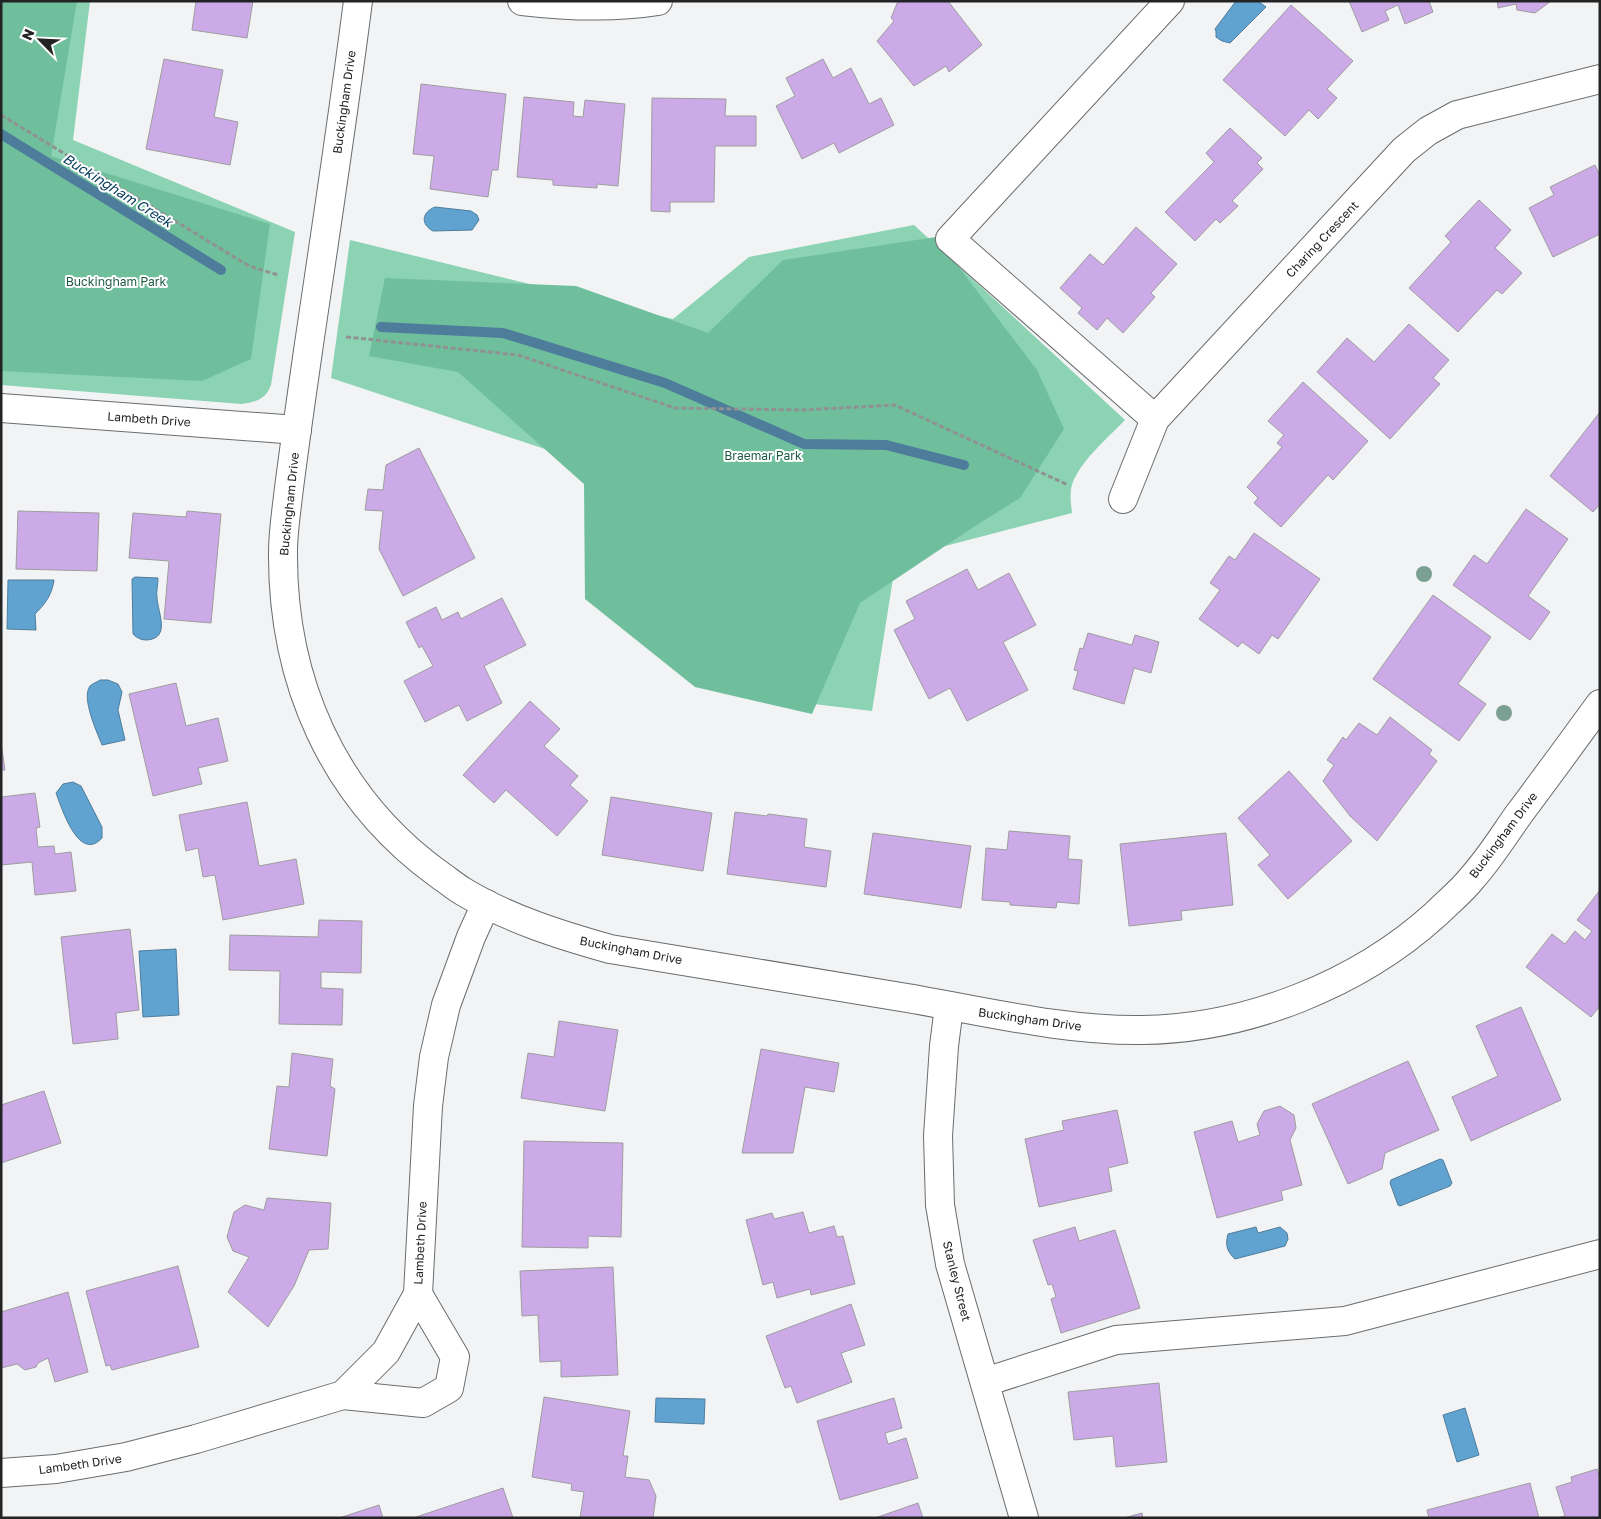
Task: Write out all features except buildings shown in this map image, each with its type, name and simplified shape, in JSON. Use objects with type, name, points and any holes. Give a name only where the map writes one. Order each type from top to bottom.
[{"type":"street","name":"Buckingham Drive","points":[[358,1],[297,430],[283,548],[284,590],[289,631],[297,671],[324,741],[347,781],[374,817],[398,842],[462,891],[518,919],[564,936],[610,949],[913,999],[949,1007],[1078,1026],[1142,1030],[1194,1026],[1245,1015],[1290,1002],[1334,984],[1391,950],[1435,915],[1472,878],[1600,704]]},
{"type":"street","points":[[522,1],[543,4],[597,5],[658,1]]},
{"type":"street","points":[[1155,419],[950,239],[1170,1]]},
{"type":"street","name":"Charing Crescent","points":[[1123,499],[1155,419],[1404,150],[1428,131],[1457,115],[1600,79]]},
{"type":"street","name":"Lambeth Drive","points":[[1,408],[297,430]]},
{"type":"street","name":"Lambeth Drive","points":[[1,1473],[56,1469],[126,1457],[196,1439],[343,1395],[386,1352],[418,1294],[428,1106],[434,1057],[446,1005],[471,937],[486,904]]},
{"type":"street","name":"Stanley Street","points":[[949,1007],[944,1046],[938,1136],[940,1205],[950,1264],[1024,1518]]},
{"type":"street","points":[[985,1382],[1116,1340],[1345,1321],[1600,1254]]},
{"type":"street","points":[[343,1395],[423,1404],[449,1388],[456,1357],[418,1294]]},
{"type":"path","points":[[1,115],[249,266],[278,274]]},
{"type":"path","points":[[346,337],[518,354],[675,408],[802,410],[894,405],[1068,484]]},
{"type":"green space","name":"Buckingham Park","points":[[1,1],[90,1],[73,140],[295,232],[271,385],[266,394],[260,399],[242,404],[1,385]]},
{"type":"green space","name":"Buckingham Park","points":[[1,1],[77,1],[51,156],[270,224],[251,359],[202,381],[1,371]]},
{"type":"green space","name":"Braemar Park","points":[[914,225],[1125,420],[1079,470],[1071,489],[1072,513],[930,550],[898,547],[872,711],[731,694],[599,467],[331,378],[350,240],[673,319],[749,257]]},
{"type":"green space","name":"Braemar Park","points":[[936,237],[1037,370],[1064,429],[1020,498],[860,603],[812,714],[695,687],[585,599],[584,484],[458,372],[369,356],[385,278],[576,286],[708,333],[783,260]]},
{"type":"water","points":[[1236,1],[1258,1],[1266,7],[1230,43],[1216,37],[1215,29]]},
{"type":"water","points":[[435,207],[471,211],[477,215],[479,220],[472,230],[433,231],[426,225],[424,218],[427,212]]},
{"type":"water","points":[[135,577],[158,578],[157,596],[161,630],[159,635],[147,640],[138,638],[133,634],[132,579]]},
{"type":"water","points":[[8,580],[54,580],[48,599],[35,614],[36,630],[7,629]]},
{"type":"water","points":[[100,680],[108,680],[118,684],[122,692],[118,710],[125,740],[102,745],[87,698],[90,686]]},
{"type":"water","points":[[73,782],[81,786],[102,827],[102,838],[94,844],[86,844],[73,831],[56,793],[63,784]]},
{"type":"water","points":[[176,949],[179,1015],[143,1017],[139,951]]},
{"type":"water","points":[[1440,1159],[1443,1160],[1452,1183],[1450,1186],[1400,1206],[1398,1205],[1390,1183],[1391,1180]]},
{"type":"water","points":[[1256,1227],[1258,1233],[1280,1227],[1287,1233],[1288,1239],[1285,1246],[1235,1259],[1227,1248],[1228,1234]]},
{"type":"water","points":[[656,1398],[705,1399],[704,1424],[655,1422]]},
{"type":"water","points":[[1465,1408],[1479,1455],[1457,1462],[1443,1415]]},
{"type":"waterway","name":"Buckingham Creek","points":[[1,134],[221,270]]},
{"type":"waterway","points":[[381,327],[503,333],[665,383],[804,444],[886,445],[964,465]]}]
